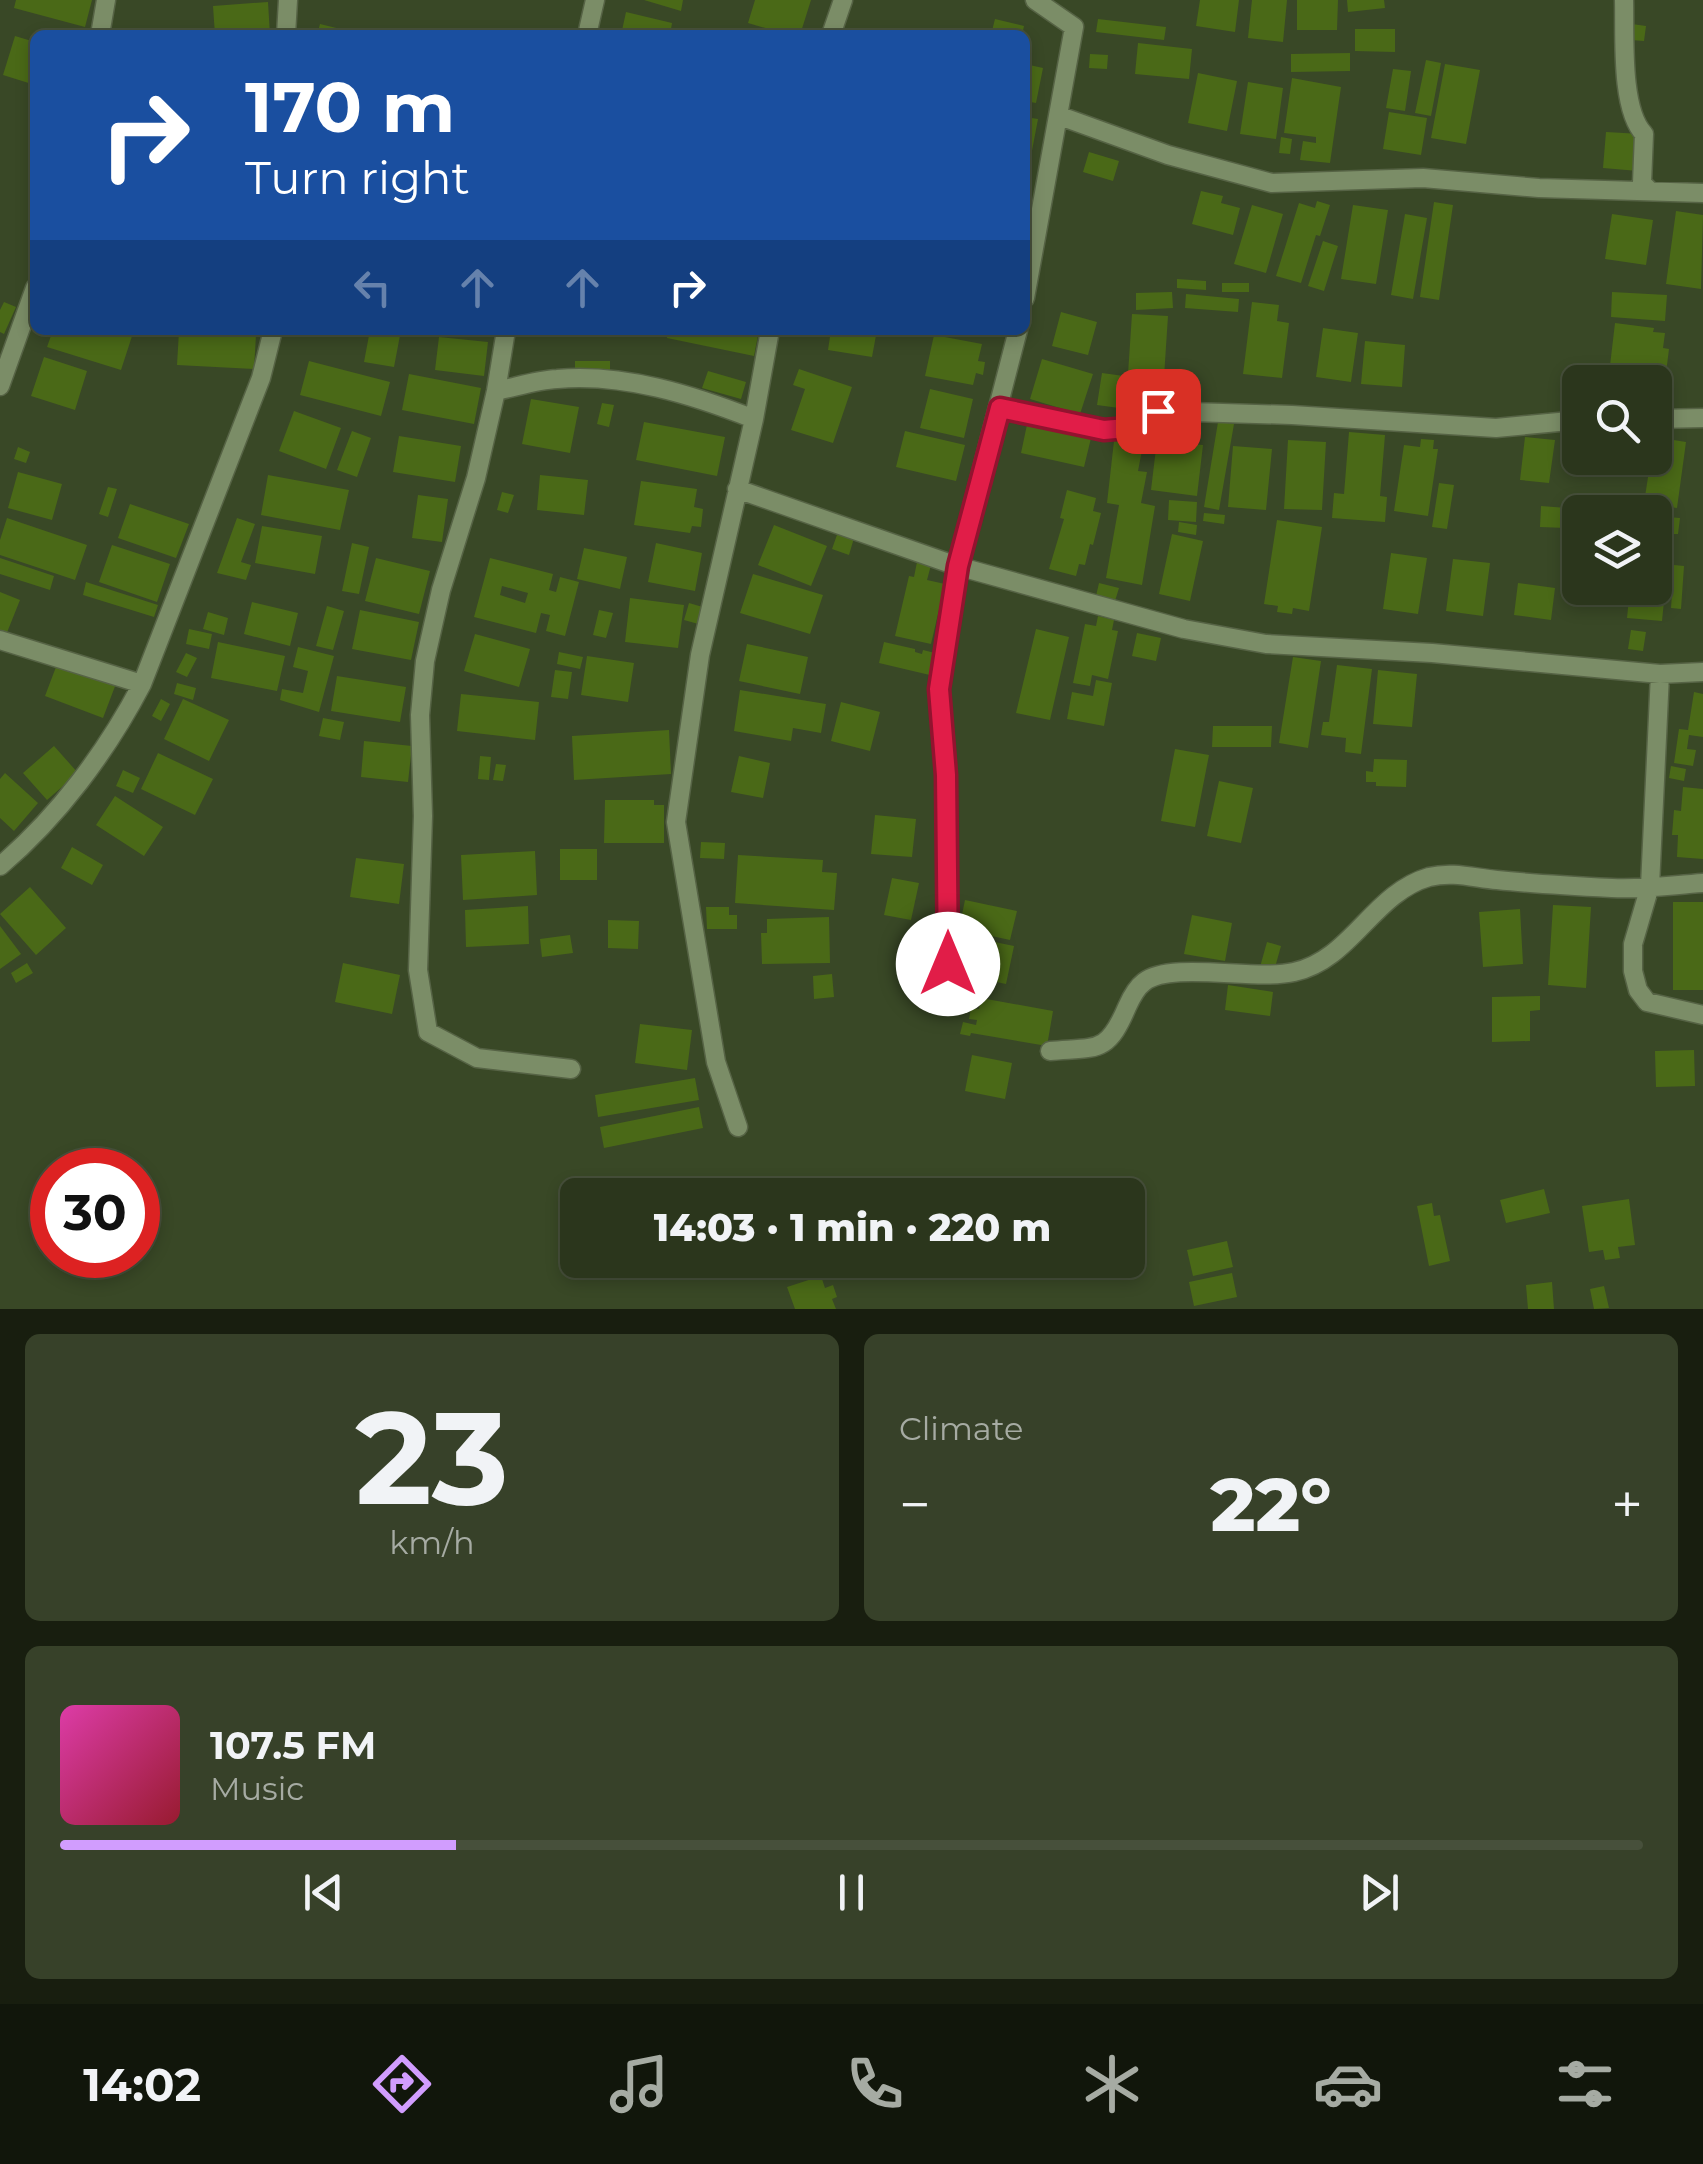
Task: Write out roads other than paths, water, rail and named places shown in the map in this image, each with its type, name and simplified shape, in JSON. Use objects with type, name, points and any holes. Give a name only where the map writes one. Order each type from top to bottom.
[{"type":"street","points":[[101,30],[106,0]]},
{"type":"street","points":[[286,30],[288,0]]},
{"type":"street","points":[[588,30],[595,0]]},
{"type":"street","points":[[833,30],[843,0]]},
{"type":"street","points":[[1030,272],[1074,27],[1035,0]]},
{"type":"street","points":[[1624,0],[1627,88],[1636,126],[1644,134],[1642,183],[1650,190]]},
{"type":"street","points":[[1060,116],[1168,155],[1272,183],[1423,178],[1538,188],[1703,193]]},
{"type":"street","points":[[0,386],[30,302]]},
{"type":"street","points":[[0,866],[71,790],[118,730],[142,684],[261,378],[272,335]]},
{"type":"street","points":[[505,335],[476,478],[441,590],[425,661],[420,715],[423,816],[418,970],[428,1032],[477,1058],[571,1069]]},
{"type":"street","points":[[738,1127],[716,1062],[676,822],[700,655],[769,335]]},
{"type":"street","points":[[948,964],[946,775],[939,689],[958,566],[1017,335]]},
{"type":"street","points":[[496,392],[558,378],[609,381],[663,388],[754,419]]},
{"type":"street","points":[[1000,408],[1104,430],[1127,428],[1158,411],[1292,414],[1496,428],[1562,422]]},
{"type":"street","points":[[1672,419],[1703,418]]},
{"type":"street","points":[[737,489],[958,566],[1184,629],[1266,644],[1432,653],[1660,674],[1703,672]]},
{"type":"street","points":[[0,640],[142,684]]},
{"type":"street","points":[[1660,674],[1650,886],[1634,944],[1632,971],[1638,990],[1648,1002],[1703,1015]]},
{"type":"street","points":[[1050,1050],[1097,1047],[1115,1034],[1132,996],[1145,980],[1172,972],[1263,977],[1299,972],[1332,956],[1374,911],[1402,888],[1432,876],[1464,874],[1492,880],[1617,889],[1703,884]]}]
